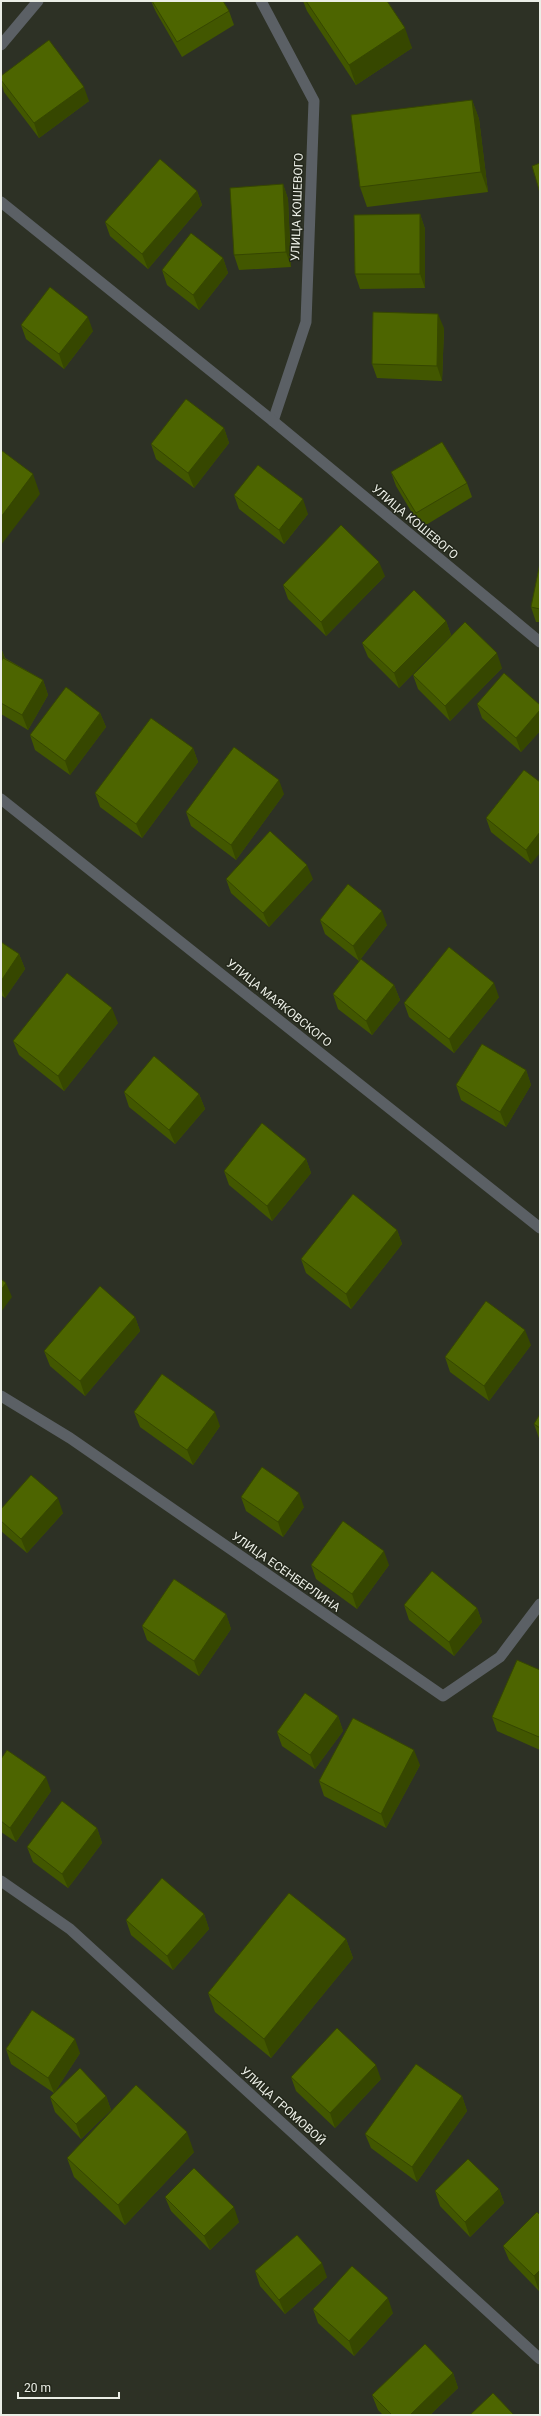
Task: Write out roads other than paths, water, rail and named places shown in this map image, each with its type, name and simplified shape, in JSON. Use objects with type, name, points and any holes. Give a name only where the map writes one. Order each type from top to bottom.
[{"type":"street","points":[[1,45],[35,1]]},
{"type":"street","name":"УЛИЦА КОШЕВОГО","points":[[261,1],[314,101],[306,322],[273,421]]},
{"type":"street","name":"УЛИЦА КОШЕВОГО","points":[[1,202],[273,421],[540,642]]},
{"type":"street","name":"УЛИЦА МАЯКОВСКОГО","points":[[1,799],[540,1228]]},
{"type":"street","name":"УЛИЦА ЕСЕНБЕРЛИНА","points":[[1,1396],[70,1438],[443,1696],[500,1657],[540,1604]]},
{"type":"street","name":"УЛИЦА ГРОМОВОЙ","points":[[1,1881],[70,1929],[540,2359]]}]
